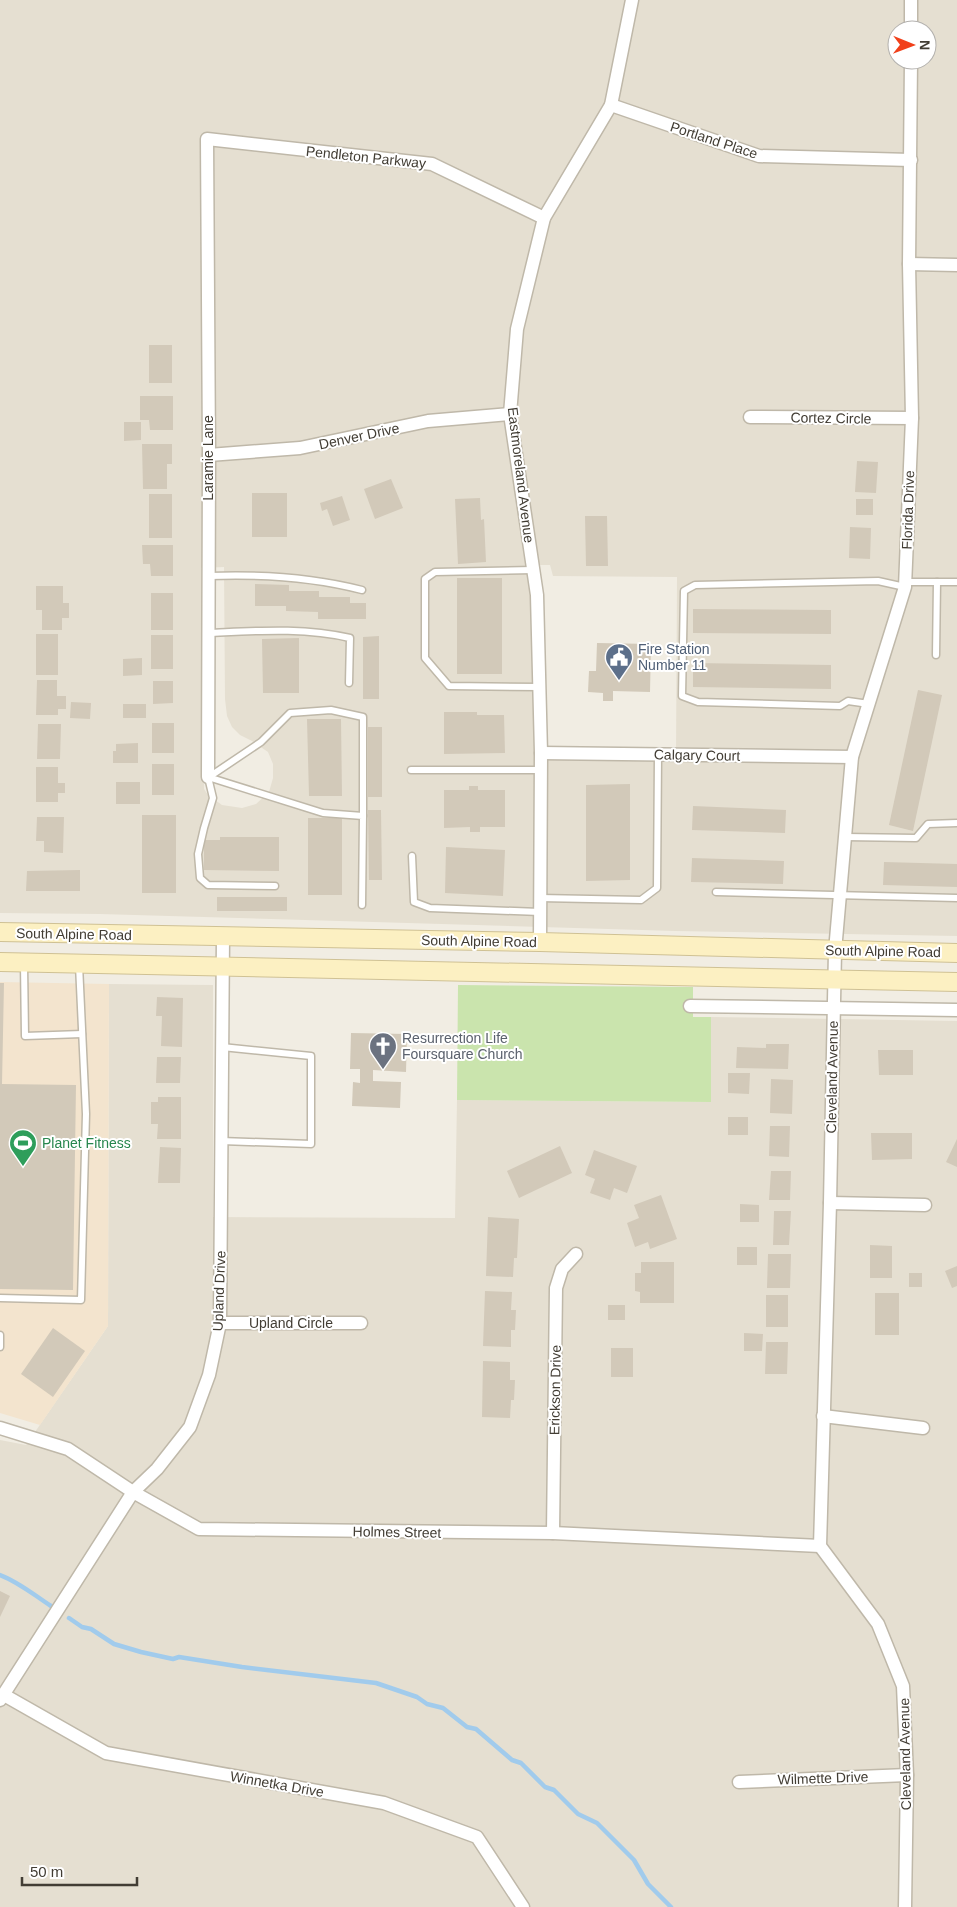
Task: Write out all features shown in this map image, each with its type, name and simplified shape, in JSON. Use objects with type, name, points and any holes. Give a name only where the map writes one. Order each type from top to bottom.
[{"type":"main road","name":"South Alpine Road","points":[[0,932],[540,942],[957,953]]},
{"type":"main road","points":[[0,962],[957,982]]},
{"type":"street","name":"Eastmoreland Avenue","points":[[540,942],[541,753],[537,595],[510,414],[517,330],[544,218],[611,105],[632,0]]},
{"type":"street","points":[[911,0],[911,20]]},
{"type":"street","name":"Florida Drive","points":[[835,951],[852,757],[905,584],[912,418],[909,264],[911,70]]},
{"type":"street","name":"Portland Place","points":[[611,105],[759,156],[911,160]]},
{"type":"street","name":"Pendleton Parkway","points":[[207,139],[432,164],[544,218]]},
{"type":"street","name":"Laramie Lane","points":[[207,139],[208,777]]},
{"type":"street","points":[[909,264],[957,265]]},
{"type":"street","name":"Denver Drive","points":[[208,455],[300,448],[428,421],[510,414]]},
{"type":"street","name":"Cortez Circle","points":[[750,417],[912,418]]},
{"type":"street","name":"Calgary Court","points":[[541,753],[852,757]]},
{"type":"street","name":"Upland Drive","points":[[2,1698],[133,1492],[157,1469],[190,1427],[209,1376],[220,1323],[223,936]]},
{"type":"street","name":"Cleveland Avenue","points":[[835,951],[820,1546],[878,1624],[903,1686],[907,1775],[905,1907]]},
{"type":"street","points":[[690,1006],[957,1010]]},
{"type":"street","points":[[830,1203],[926,1205]]},
{"type":"street","name":"Erickson Drive","points":[[553,1533],[556,1288],[562,1269],[576,1254]]},
{"type":"street","name":"Upland Circle","points":[[220,1323],[361,1322]]},
{"type":"street","points":[[823,1416],[923,1428]]},
{"type":"street","name":"Holmes Street","points":[[0,1428],[68,1449],[133,1492],[199,1530],[553,1533],[820,1546]]},
{"type":"street","name":"Winnetka Drive","points":[[2,1698],[106,1753],[384,1803],[477,1837],[523,1907]]},
{"type":"street","name":"Wilmette Drive","points":[[739,1782],[907,1775]]},
{"type":"lane","points":[[533,570],[435,572],[425,579],[425,658],[450,686],[539,687]]},
{"type":"lane","points":[[208,576],[278,576],[339,584],[362,590]]},
{"type":"lane","points":[[869,704],[848,701],[840,706],[698,702],[682,696],[684,591],[695,585],[878,581],[905,584],[957,582]]},
{"type":"lane","points":[[936,655],[937,582]]},
{"type":"lane","points":[[208,632],[288,630],[331,634],[350,638],[349,683]]},
{"type":"lane","points":[[208,777],[261,742],[290,713],[331,710],[363,717],[362,905]]},
{"type":"lane","points":[[540,898],[641,900],[657,888],[658,755]]},
{"type":"lane","points":[[411,770],[541,770]]},
{"type":"lane","points":[[208,777],[323,812],[363,816]]},
{"type":"lane","points":[[208,777],[213,798],[198,854],[200,878],[208,885],[275,886]]},
{"type":"lane","points":[[845,836],[916,838],[928,824],[957,823]]},
{"type":"lane","points":[[412,856],[414,902],[430,908],[540,912]]},
{"type":"lane","points":[[716,892],[957,898]]},
{"type":"lane","points":[[24,962],[25,1036],[82,1034]]},
{"type":"lane","points":[[0,1298],[81,1300],[86,1114],[79,964]]},
{"type":"lane","points":[[221,1141],[311,1144],[311,1056],[222,1047]]},
{"type":"lane","points":[[0,1335],[0,1347]]},
{"type":"shaded area","points":[[0,0],[957,0],[957,936],[675,931],[100,914],[0,913]],"holes":[[[529,565],[550,565],[553,576],[677,577],[676,758],[536,753],[533,594]],[[224,567],[225,699],[227,716],[232,727],[240,735],[268,752],[273,764],[273,778],[269,792],[256,804],[242,808],[222,805],[208,795],[204,789],[201,568]]]},
{"type":"shaded area","points":[[0,982],[109,984],[108,1326],[40,1425],[0,1413]]},
{"type":"shaded area","points":[[109,984],[213,985],[213,1217],[455,1218],[457,1100],[710,1102],[711,1017],[957,1021],[957,1907],[0,1907],[0,1440],[26,1445],[108,1326]]},
{"type":"green space","points":[[458,985],[693,987],[693,1017],[711,1017],[711,1102],[457,1100]]},
{"type":"building","points":[[149,345],[172,345],[172,383],[149,383]]},
{"type":"building","points":[[140,396],[173,396],[173,430],[150,430],[149,420],[140,420]]},
{"type":"building","points":[[124,422],[141,422],[141,440],[124,441]]},
{"type":"building","points":[[142,444],[172,444],[172,464],[167,464],[167,489],[143,489]]},
{"type":"building","points":[[857,461],[878,462],[876,493],[855,492]]},
{"type":"building","points":[[391,479],[403,508],[375,519],[364,489]]},
{"type":"building","points":[[252,493],[287,493],[287,537],[252,537]]},
{"type":"building","points":[[149,494],[172,494],[172,538],[149,538]]},
{"type":"building","points":[[342,496],[350,520],[333,526],[327,509],[322,511],[320,503]]},
{"type":"building","points":[[480,498],[481,520],[484,519],[486,562],[458,564],[455,499]]},
{"type":"building","points":[[856,499],[873,499],[873,515],[856,515]]},
{"type":"building","points":[[585,516],[607,516],[608,566],[586,566]]},
{"type":"building","points":[[850,527],[871,528],[870,559],[849,558]]},
{"type":"building","points":[[142,545],[173,545],[173,576],[151,576],[150,564],[143,564]]},
{"type":"building","points":[[457,578],[502,578],[502,674],[457,674]]},
{"type":"building","points":[[255,584],[289,585],[289,591],[319,591],[319,597],[350,597],[350,603],[366,603],[366,619],[318,619],[318,612],[286,611],[286,606],[255,606]]},
{"type":"building","points":[[36,586],[63,586],[63,603],[69,603],[69,618],[62,618],[62,630],[42,630],[42,610],[36,610]]},
{"type":"building","points":[[151,593],[173,593],[173,630],[151,630]]},
{"type":"building","points":[[693,609],[831,610],[831,634],[693,633]]},
{"type":"building","points":[[36,634],[58,634],[58,675],[36,675]]},
{"type":"building","points":[[151,635],[173,635],[173,669],[151,669]]},
{"type":"building","points":[[379,636],[379,699],[363,699],[363,637]]},
{"type":"building","points":[[299,638],[299,693],[263,693],[262,639]]},
{"type":"building","name":"Fire Station Number 11","points":[[597,643],[651,644],[650,692],[613,691],[613,701],[603,701],[603,693],[588,692],[589,671],[596,671]]},
{"type":"building","points":[[142,658],[142,675],[123,676],[123,659]]},
{"type":"building","points":[[693,663],[831,665],[831,689],[693,687]]},
{"type":"building","points":[[37,680],[57,680],[57,696],[66,696],[66,709],[58,709],[58,715],[36,715]]},
{"type":"building","points":[[153,681],[173,681],[173,703],[153,704]]},
{"type":"building","points":[[918,690],[942,695],[913,831],[889,825]]},
{"type":"building","points":[[71,702],[91,703],[90,719],[70,718]]},
{"type":"building","points":[[123,704],[146,704],[146,718],[123,718]]},
{"type":"building","points":[[444,712],[477,712],[477,715],[504,715],[505,753],[444,754]]},
{"type":"building","points":[[307,719],[341,719],[342,796],[309,796]]},
{"type":"building","points":[[152,723],[174,723],[174,753],[152,753]]},
{"type":"building","points":[[38,724],[61,724],[60,759],[37,759]]},
{"type":"building","points":[[368,727],[382,727],[382,797],[368,797]]},
{"type":"building","points":[[138,743],[138,763],[113,763],[113,751],[116,751],[116,744]]},
{"type":"building","points":[[152,764],[174,764],[174,795],[152,795]]},
{"type":"building","points":[[36,767],[58,767],[58,783],[65,783],[65,793],[58,793],[58,802],[36,802]]},
{"type":"building","points":[[116,782],[140,782],[140,804],[116,804]]},
{"type":"building","points":[[630,784],[630,880],[586,881],[586,785]]},
{"type":"building","points":[[469,786],[478,786],[478,790],[505,790],[505,827],[480,827],[480,832],[470,832],[470,827],[444,828],[444,790],[469,790]]},
{"type":"building","points":[[693,806],[786,810],[785,833],[692,830]]},
{"type":"building","points":[[368,810],[381,810],[382,880],[369,880]]},
{"type":"building","points":[[142,815],[176,815],[176,893],[142,893]]},
{"type":"building","points":[[37,817],[64,817],[63,853],[44,852],[44,841],[36,841]]},
{"type":"building","points":[[308,818],[342,818],[342,895],[308,895]]},
{"type":"building","points":[[220,837],[279,837],[279,871],[204,870],[204,840],[220,840]]},
{"type":"building","points":[[446,847],[505,850],[503,896],[445,893]]},
{"type":"building","points":[[692,858],[784,861],[783,884],[691,882]]},
{"type":"building","points":[[884,862],[957,864],[957,887],[883,885]]},
{"type":"building","points":[[80,870],[80,891],[26,891],[27,871]]},
{"type":"building","points":[[217,897],[287,897],[287,911],[217,911]]},
{"type":"building","points":[[0,983],[4,983],[2,1084],[76,1085],[73,1290],[0,1289]]},
{"type":"building","points":[[157,997],[183,998],[182,1047],[161,1046],[162,1016],[156,1016]]},
{"type":"building","name":"Resurrection Life Foursquare Church","points":[[351,1033],[407,1034],[406,1072],[373,1070],[373,1081],[401,1082],[400,1108],[352,1106],[353,1082],[360,1083],[360,1069],[350,1069]]},
{"type":"building","points":[[766,1044],[789,1044],[788,1069],[736,1068],[737,1047],[766,1048]]},
{"type":"building","points":[[878,1050],[913,1050],[913,1075],[879,1075]]},
{"type":"building","points":[[157,1057],[181,1057],[180,1083],[156,1083]]},
{"type":"building","points":[[728,1073],[750,1073],[749,1094],[728,1093]]},
{"type":"building","points":[[771,1079],[793,1080],[792,1114],[770,1113]]},
{"type":"building","points":[[158,1097],[181,1097],[181,1139],[157,1139],[158,1124],[151,1124],[151,1102],[158,1102]]},
{"type":"building","points":[[728,1117],[748,1117],[748,1135],[728,1135]]},
{"type":"building","points":[[770,1126],[790,1126],[789,1157],[769,1156]]},
{"type":"building","points":[[871,1133],[912,1133],[912,1159],[872,1160]]},
{"type":"building","points":[[957,1139],[957,1167],[946,1162]]},
{"type":"building","points":[[560,1146],[572,1173],[519,1198],[507,1171]]},
{"type":"building","points":[[160,1147],[181,1148],[180,1183],[158,1183]]},
{"type":"building","points":[[594,1150],[637,1166],[627,1193],[614,1188],[610,1200],[590,1193],[595,1179],[585,1175]]},
{"type":"building","points":[[771,1171],[791,1171],[790,1200],[769,1200]]},
{"type":"building","points":[[661,1195],[677,1239],[650,1249],[648,1242],[635,1247],[627,1223],[639,1218],[634,1205]]},
{"type":"building","points":[[740,1204],[759,1205],[759,1222],[740,1222]]},
{"type":"building","points":[[774,1211],[791,1211],[789,1245],[773,1245]]},
{"type":"building","points":[[488,1217],[519,1219],[517,1258],[514,1258],[513,1277],[486,1276]]},
{"type":"building","points":[[870,1245],[892,1246],[892,1278],[870,1278]]},
{"type":"building","points":[[737,1247],[757,1247],[757,1265],[737,1265]]},
{"type":"building","points":[[768,1254],[791,1254],[790,1288],[767,1288]]},
{"type":"building","points":[[641,1262],[674,1262],[674,1303],[640,1303],[640,1292],[635,1291],[635,1273],[641,1273]]},
{"type":"building","points":[[957,1266],[957,1286],[952,1288],[945,1271]]},
{"type":"building","points":[[909,1273],[922,1273],[922,1287],[909,1287]]},
{"type":"building","points":[[485,1291],[512,1292],[511,1310],[516,1310],[515,1330],[511,1330],[511,1347],[483,1346]]},
{"type":"building","points":[[875,1293],[899,1293],[899,1335],[875,1335]]},
{"type":"building","points":[[766,1295],[788,1295],[788,1327],[766,1327]]},
{"type":"building","points":[[608,1305],[625,1305],[625,1320],[608,1320]]},
{"type":"building","points":[[53,1328],[85,1351],[53,1397],[21,1374]]},
{"type":"building","points":[[744,1333],[763,1334],[762,1351],[744,1351]]},
{"type":"building","points":[[766,1342],[788,1342],[787,1374],[765,1374]]},
{"type":"building","points":[[611,1348],[633,1348],[633,1377],[611,1377]]},
{"type":"building","points":[[483,1361],[510,1362],[510,1380],[515,1380],[514,1400],[511,1400],[510,1418],[482,1417]]},
{"type":"building","points":[[0,1591],[10,1596],[0,1617]]},
{"type":"waterway","points":[[0,1575],[20,1585],[51,1606]]},
{"type":"waterway","points":[[69,1618],[114,1644],[141,1652],[173,1659],[179,1657],[242,1667],[376,1683],[417,1697],[427,1704],[443,1708],[467,1727],[476,1729],[512,1760],[521,1763],[545,1787],[554,1790],[578,1814],[597,1823],[634,1860],[648,1884],[671,1907]]},
{"type":"place","name":"Fire Station Number 11","points":[[619,681]]},
{"type":"place","name":"Resurrection Life Foursquare Church","points":[[383,1070]]},
{"type":"place","name":"Planet Fitness","points":[[23,1167]]}]
